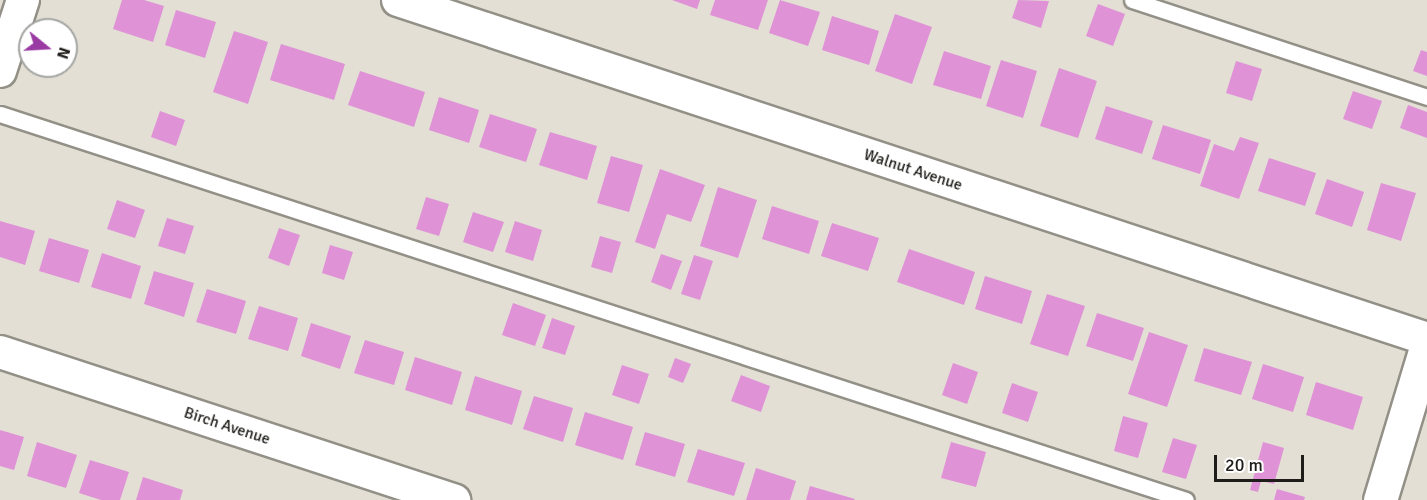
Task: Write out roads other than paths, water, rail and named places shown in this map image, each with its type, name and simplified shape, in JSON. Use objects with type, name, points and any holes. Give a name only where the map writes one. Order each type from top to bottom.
[{"type":"street","points":[[0,71],[23,0]]},
{"type":"street","name":"Walnut Avenue","points":[[398,0],[1427,339]]},
{"type":"street","points":[[1380,500],[1427,344]]},
{"type":"street","name":"Birch Avenue","points":[[0,352],[454,500]]},
{"type":"lane","points":[[1132,0],[1427,97]]},
{"type":"lane","points":[[0,114],[1186,500]]}]
